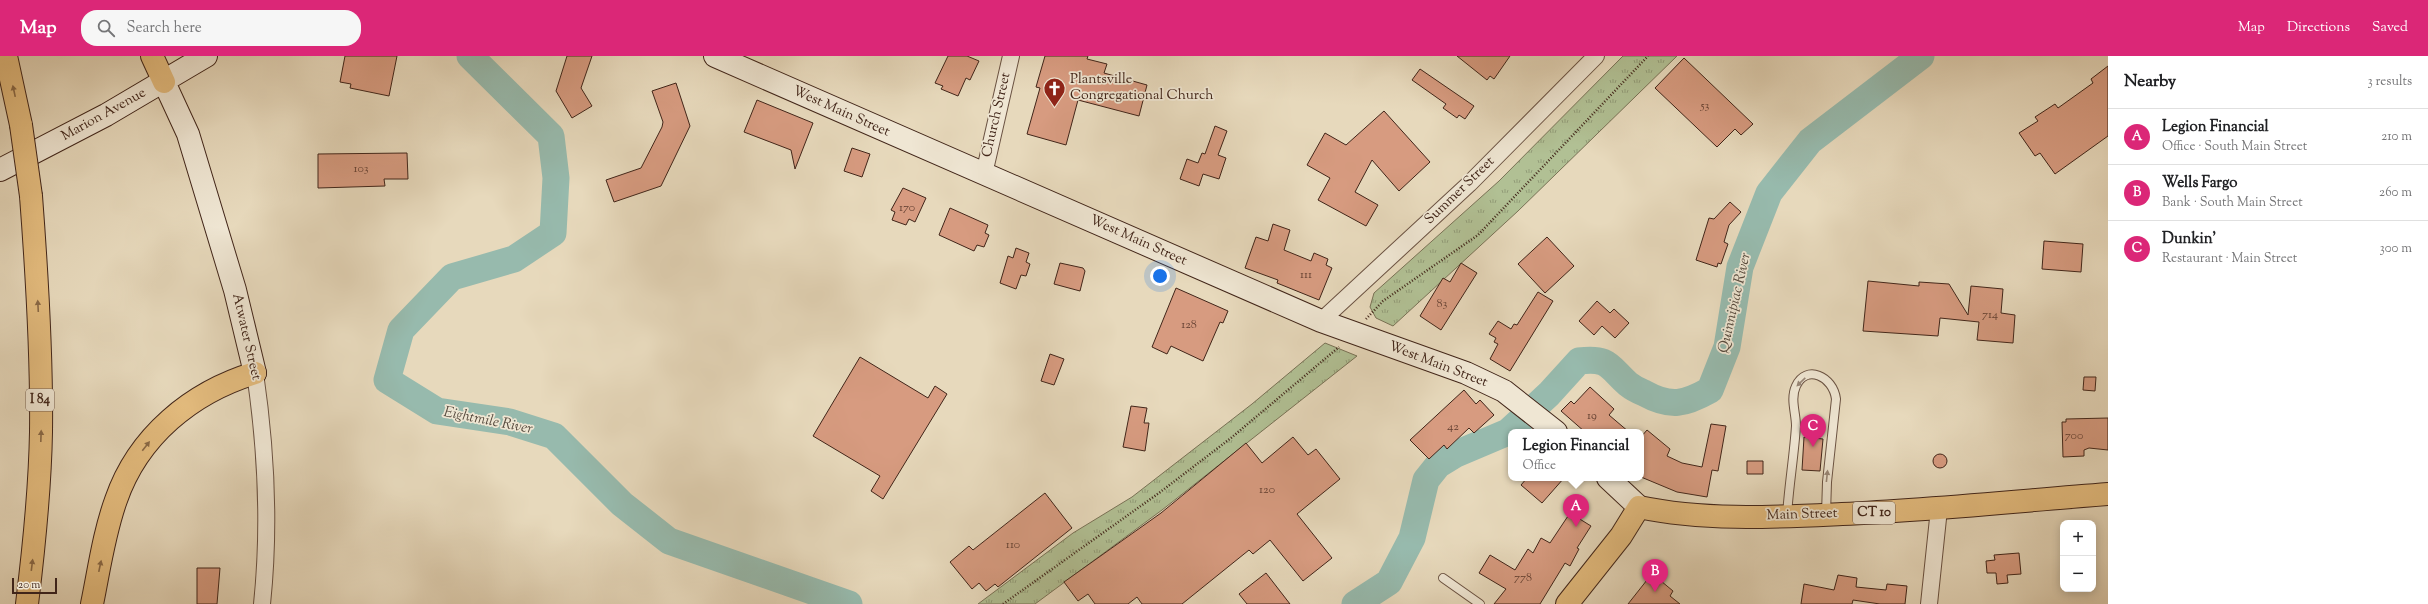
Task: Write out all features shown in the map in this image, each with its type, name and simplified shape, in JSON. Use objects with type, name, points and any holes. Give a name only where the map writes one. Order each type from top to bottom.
[{"type":"highway","name":"I 84","points":[[6,56],[21,125],[31,196],[38,314],[41,433],[34,547],[27,604]]},
{"type":"highway","points":[[152,56],[164,82]]},
{"type":"highway","points":[[92,604],[116,500],[126,475],[139,454],[173,415],[193,400],[223,384],[255,373]]},
{"type":"highway","name":"Main Street","points":[[1639,507],[1669,513],[1728,516],[1826,515],[1939,509],[2108,494]]},
{"type":"highway","points":[[1567,604],[1621,536],[1639,507]]},
{"type":"main road","name":"Marion Avenue","points":[[0,170],[99,119],[206,56]]},
{"type":"main road","name":"West Main Street","points":[[715,56],[1321,321],[1466,373],[1504,391],[1518,400],[1553,429]]},
{"type":"main road","name":"Atwater Street","points":[[164,82],[190,142],[236,290],[255,373]]},
{"type":"main road","points":[[1611,481],[1639,507]]},
{"type":"street","name":"Church Street","points":[[984,174],[1011,56]]},
{"type":"street","name":"Summer Street","points":[[1321,321],[1469,184],[1596,56]]},
{"type":"street","name":"Atwater Street","points":[[255,373],[260,407],[265,480],[262,604]]},
{"type":"street","points":[[1929,604],[1939,509]]},
{"type":"lane","points":[[1787,516],[1796,426],[1794,395],[1800,381],[1808,376],[1816,375],[1827,379],[1834,388],[1836,399],[1827,482],[1826,515]]},
{"type":"lane","points":[[1443,578],[1480,604]]},
{"type":"green space","points":[[1623,56],[1677,56],[1518,211],[1393,326],[1376,318],[1370,307],[1374,293],[1499,181]]},
{"type":"green space","points":[[1325,343],[1357,356],[1162,510],[1035,604],[978,604],[1073,533],[1132,497],[1252,404]]},
{"type":"building","points":[[345,56],[397,56],[389,96],[350,88],[351,84],[340,82]]},
{"type":"building","points":[[567,56],[592,56],[581,88],[592,106],[572,118],[556,91]]},
{"type":"building","points":[[948,56],[967,56],[979,61],[970,80],[966,78],[958,96],[941,89],[943,86],[935,83]]},
{"type":"building","name":"Plantsville Congregational Church","points":[[1045,56],[1088,56],[1087,59],[1107,64],[1104,73],[1147,85],[1139,116],[1078,100],[1066,145],[1027,134],[1040,88],[1036,87]]},
{"type":"building","points":[[1457,56],[1510,56],[1494,79],[1490,76],[1487,80]]},
{"type":"building","points":[[1684,58],[1753,124],[1741,135],[1735,129],[1717,147],[1655,88]]},
{"type":"building","points":[[2108,66],[2108,136],[2055,174],[2040,153],[2035,156],[2019,133],[2038,121],[2035,117],[2055,104],[2058,108],[2093,83],[2091,79]]},
{"type":"building","points":[[1420,69],[1474,106],[1465,119],[1459,115],[1457,118],[1443,108],[1446,104],[1412,80]]},
{"type":"building","points":[[676,83],[690,126],[661,186],[614,202],[606,180],[641,168],[662,127],[663,122],[652,91]]},
{"type":"building","points":[[757,100],[813,123],[795,169],[791,150],[744,132]]},
{"type":"building","points":[[1384,111],[1430,162],[1399,191],[1372,160],[1355,192],[1378,205],[1366,226],[1318,200],[1330,178],[1307,165],[1325,133],[1346,145]]},
{"type":"building","points":[[1215,126],[1227,131],[1218,155],[1226,158],[1219,179],[1203,174],[1199,186],[1180,179],[1187,159],[1198,163],[1202,153],[1205,154]]},
{"type":"building","points":[[852,148],[870,154],[862,177],[844,171]]},
{"type":"building","points":[[407,153],[408,179],[384,179],[385,186],[318,188],[318,154]]},
{"type":"building","points":[[903,188],[926,198],[915,222],[909,219],[906,225],[892,220],[895,212],[891,210]]},
{"type":"building","points":[[1730,202],[1741,212],[1729,225],[1724,242],[1728,244],[1721,264],[1718,263],[1717,267],[1696,260],[1709,218],[1714,219]]},
{"type":"building","points":[[950,208],[988,225],[985,233],[989,235],[984,247],[977,245],[974,251],[939,235]]},
{"type":"building","points":[[1273,224],[1290,230],[1284,250],[1311,261],[1314,253],[1328,259],[1326,265],[1332,268],[1319,300],[1277,283],[1278,280],[1245,268],[1256,237],[1268,241]]},
{"type":"building","points":[[1547,237],[1574,266],[1545,293],[1518,264]]},
{"type":"building","points":[[2044,241],[2083,244],[2081,272],[2042,269]]},
{"type":"building","points":[[1016,248],[1029,253],[1026,262],[1030,264],[1026,276],[1021,275],[1016,289],[1000,283],[1008,256],[1013,258]]},
{"type":"building","points":[[1060,263],[1083,268],[1085,271],[1080,291],[1054,284]]},
{"type":"building","points":[[1461,263],[1477,273],[1441,330],[1420,316],[1443,278],[1450,282]]},
{"type":"building","points":[[1868,281],[1919,286],[1919,282],[1949,284],[1968,315],[1971,286],[2003,289],[2001,313],[2015,315],[2013,343],[1977,340],[1979,322],[1940,318],[1938,336],[1863,331]]},
{"type":"building","points":[[1176,288],[1228,311],[1223,323],[1220,322],[1203,361],[1171,346],[1167,354],[1152,347]]},
{"type":"building","points":[[1538,292],[1553,301],[1510,371],[1490,359],[1498,344],[1494,342],[1496,338],[1489,334],[1498,321],[1511,329],[1514,324],[1517,325]]},
{"type":"building","points":[[1597,301],[1610,313],[1614,309],[1629,323],[1615,338],[1602,326],[1594,335],[1579,321]]},
{"type":"building","points":[[1050,354],[1064,359],[1054,385],[1041,381]]},
{"type":"building","points":[[860,357],[928,398],[935,386],[947,394],[883,499],[871,491],[880,476],[813,436]]},
{"type":"building","points":[[2084,377],[2096,377],[2095,391],[2083,390]]},
{"type":"building","points":[[1590,387],[1614,409],[1609,415],[1625,429],[1582,429],[1561,411],[1571,401],[1574,404]]},
{"type":"building","points":[[1464,390],[1476,404],[1480,400],[1494,415],[1474,433],[1469,428],[1447,449],[1444,445],[1429,459],[1410,440]]},
{"type":"building","points":[[1131,406],[1147,408],[1144,423],[1149,423],[1145,451],[1123,447]]},
{"type":"building","points":[[2108,418],[2108,450],[2089,448],[2084,450],[2084,456],[2063,457],[2062,422],[2066,422],[2066,419]]},
{"type":"building","points":[[1711,424],[1726,426],[1718,471],[1712,470],[1707,497],[1677,492],[1644,478],[1644,434],[1647,430],[1670,449],[1667,456],[1682,463],[1702,467]]},
{"type":"building","points":[[1293,437],[1308,455],[1316,449],[1340,479],[1297,514],[1332,558],[1303,581],[1270,540],[1253,554],[1249,550],[1182,604],[1142,604],[1137,597],[1128,604],[1095,604],[1088,594],[1078,601],[1064,582],[1161,513],[1246,443],[1262,463]]},
{"type":"building","points":[[1804,437],[1823,439],[1820,471],[1802,470]]},
{"type":"building","points":[[1940,454],[1945,456],[1947,461],[1945,466],[1940,468],[1935,466],[1933,461],[1935,456]]},
{"type":"building","points":[[1747,461],[1763,461],[1763,474],[1747,474]]},
{"type":"building","points":[[1524,481],[1561,481],[1542,503],[1521,485]]},
{"type":"building","points":[[1045,493],[1072,528],[998,587],[995,584],[986,591],[979,583],[972,589],[950,562],[969,546],[973,550]]},
{"type":"building","points":[[1570,513],[1591,526],[1577,548],[1579,549],[1570,566],[1565,563],[1540,604],[1494,604],[1506,589],[1479,573],[1490,555],[1515,570],[1528,549],[1533,553],[1541,538],[1550,543]]},
{"type":"building","points":[[2019,553],[2021,574],[2007,575],[2008,583],[1997,584],[1996,573],[1987,573],[1986,561],[1995,560],[1994,555]]},
{"type":"building","points":[[197,568],[220,568],[217,604],[197,604]]},
{"type":"building","points":[[1266,573],[1290,604],[1247,604],[1239,594]]},
{"type":"building","points":[[1838,575],[1857,578],[1856,587],[1886,590],[1887,584],[1907,586],[1905,604],[1880,604],[1853,600],[1852,604],[1801,604],[1804,584],[1834,590]]},
{"type":"building","points":[[1647,580],[1656,587],[1661,581],[1673,591],[1670,596],[1680,604],[1628,604]]},
{"type":"waterway","name":"Eightmile River","points":[[470,56],[551,136],[556,178],[553,233],[514,259],[452,277],[401,330],[387,380],[437,411],[510,422],[554,436],[622,504],[669,541],[849,604]]},
{"type":"waterway","name":"Quinnipiac River","points":[[1511,429],[1549,394],[1579,361],[1589,360],[1603,362],[1612,368],[1632,387],[1662,401],[1685,401],[1710,390],[1727,347],[1740,267],[1769,193],[1810,141],[1921,56]]},
{"type":"waterway","name":"Quinnipiac River","points":[[1355,604],[1389,582],[1412,538],[1426,480],[1438,465],[1456,454],[1508,432]]},
{"type":"place","name":"Plantsville Congregational Church","points":[[1055,108]]},
{"type":"place","name":"Dunkin'","points":[[1813,447]]},
{"type":"place","name":"Legion Financial","points":[[1576,527]]},
{"type":"place","name":"Wells Fargo","points":[[1655,592]]}]
